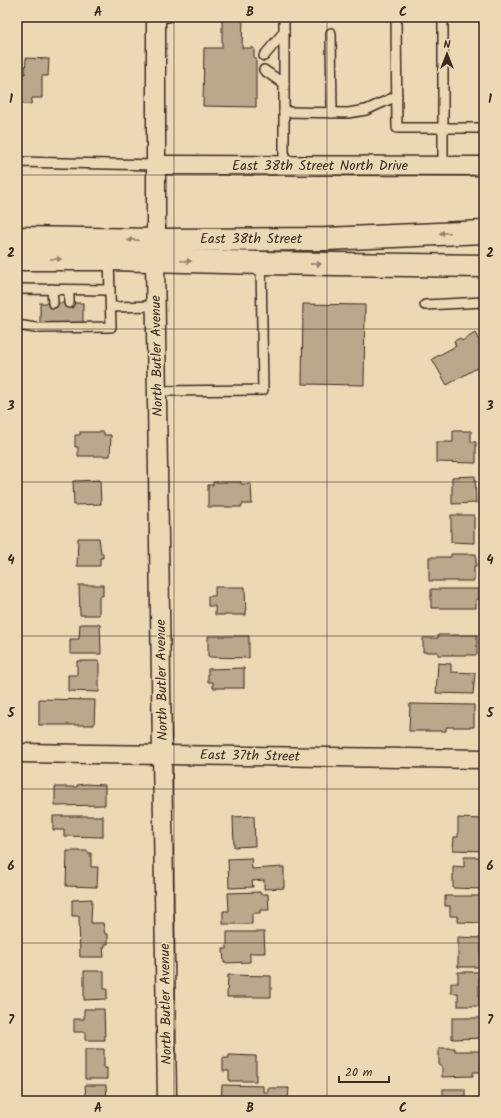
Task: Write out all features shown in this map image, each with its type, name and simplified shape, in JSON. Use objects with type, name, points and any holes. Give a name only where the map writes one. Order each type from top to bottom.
[{"type":"main road","name":"East 38th Street","points":[[17,259],[109,259],[155,250],[326,239],[484,232]]},
{"type":"main road","name":"East 38th Street","points":[[17,238],[155,250],[261,263],[484,266]]},
{"type":"street","name":"North Butler Avenue","points":[[160,17],[155,250],[167,1101]]},
{"type":"street","name":"East 38th Street North Drive","points":[[156,165],[484,166]]},
{"type":"street","name":"East 37th Street","points":[[17,753],[484,759]]},
{"type":"lane","points":[[284,17],[284,166]]},
{"type":"lane","points":[[396,17],[396,128],[484,128]]},
{"type":"lane","points":[[442,166],[443,17]]},
{"type":"lane","points":[[264,56],[284,32]]},
{"type":"lane","points":[[331,33],[332,112]]},
{"type":"lane","points":[[264,70],[284,84]]},
{"type":"lane","points":[[284,112],[348,113],[366,110],[396,96]]},
{"type":"lane","points":[[17,162],[156,165]]},
{"type":"lane","points":[[17,325],[36,328],[53,326],[111,327],[109,259]]},
{"type":"lane","points":[[158,391],[263,390],[261,263]]},
{"type":"lane","points":[[17,289],[110,290]]},
{"type":"lane","points":[[52,290],[53,303]]},
{"type":"lane","points":[[68,290],[69,303]]},
{"type":"lane","points":[[425,305],[484,302]]},
{"type":"lane","points":[[111,307],[156,306]]},
{"type":"building","points":[[222,18],[243,18],[242,48],[254,48],[254,58],[256,58],[256,107],[203,106],[204,48],[222,48]]},
{"type":"building","points":[[26,58],[49,59],[48,76],[42,76],[42,98],[32,98],[31,104],[21,104],[21,97],[17,97],[17,74],[25,74]]},
{"type":"building","points":[[40,303],[83,303],[83,325],[40,325]]},
{"type":"building","points":[[303,304],[365,305],[364,385],[302,384]]},
{"type":"building","points":[[475,333],[484,349],[484,364],[447,385],[432,359],[456,346],[454,341],[460,338],[462,341]]},
{"type":"building","points":[[453,431],[471,431],[471,442],[476,442],[476,463],[436,462],[436,442],[453,442]]},
{"type":"building","points":[[80,432],[104,432],[104,435],[111,435],[110,456],[78,456],[78,447],[75,447],[75,435],[80,435]]},
{"type":"building","points":[[475,476],[476,503],[452,504],[452,477]]},
{"type":"building","points":[[100,480],[101,504],[74,505],[73,481]]},
{"type":"building","points":[[213,482],[241,482],[241,484],[251,484],[252,504],[242,504],[242,507],[208,507],[208,485],[213,485]]},
{"type":"building","points":[[451,515],[474,515],[474,543],[451,542]]},
{"type":"building","points":[[78,538],[99,538],[101,553],[103,553],[103,558],[100,558],[100,566],[77,566]]},
{"type":"building","points":[[451,554],[476,554],[474,581],[429,581],[429,557],[451,557]]},
{"type":"building","points":[[79,585],[103,585],[103,596],[99,596],[99,615],[80,615]]},
{"type":"building","points":[[215,587],[245,587],[246,615],[215,615],[215,606],[208,606],[208,596],[215,596]]},
{"type":"building","points":[[431,589],[479,589],[479,599],[476,599],[476,608],[431,608]]},
{"type":"building","points":[[80,624],[100,624],[101,654],[70,654],[70,639],[79,639]]},
{"type":"building","points":[[438,635],[477,635],[477,655],[438,655],[438,652],[423,652],[423,638],[438,638]]},
{"type":"building","points":[[208,636],[249,636],[249,658],[208,657]]},
{"type":"building","points":[[77,661],[99,661],[99,692],[68,691],[68,675],[77,675]]},
{"type":"building","points":[[438,663],[451,664],[451,672],[475,673],[473,694],[436,693]]},
{"type":"building","points":[[244,668],[244,688],[213,688],[213,682],[208,682],[208,669]]},
{"type":"building","points":[[39,699],[95,700],[94,725],[39,725]]},
{"type":"building","points":[[410,704],[474,705],[474,727],[446,727],[446,731],[409,731]]},
{"type":"building","points":[[77,785],[105,785],[105,805],[55,806],[55,787],[77,787]]},
{"type":"building","points":[[53,816],[103,816],[103,837],[64,836],[64,830],[53,830]]},
{"type":"building","points":[[254,816],[255,846],[234,847],[233,817]]},
{"type":"building","points":[[458,818],[482,819],[481,837],[484,837],[484,851],[453,850],[454,837],[458,837]]},
{"type":"building","points":[[67,851],[88,851],[88,853],[91,853],[91,867],[98,867],[97,887],[66,886]]},
{"type":"building","points":[[464,857],[483,857],[481,889],[453,888],[453,866],[464,867]]},
{"type":"building","points":[[251,858],[252,869],[284,867],[284,888],[264,889],[264,880],[252,881],[253,887],[229,888],[228,859]]},
{"type":"building","points":[[260,892],[260,894],[268,894],[269,910],[260,910],[260,913],[252,913],[252,924],[223,924],[223,911],[229,911],[228,893]]},
{"type":"building","points":[[445,896],[482,896],[482,923],[458,922],[458,916],[450,916],[450,906],[445,906]]},
{"type":"building","points":[[92,899],[91,923],[103,923],[105,934],[108,934],[108,944],[105,944],[105,947],[103,947],[104,957],[80,957],[79,916],[72,916],[72,900]]},
{"type":"building","points":[[227,932],[264,932],[265,953],[250,953],[250,962],[224,963],[223,949],[227,949]]},
{"type":"building","points":[[458,937],[481,938],[481,967],[458,967]]},
{"type":"building","points":[[84,971],[104,971],[104,989],[107,989],[107,999],[84,1000]]},
{"type":"building","points":[[458,972],[479,972],[479,1006],[458,1006],[458,993],[451,993],[451,983],[458,983]]},
{"type":"building","points":[[228,975],[271,976],[271,997],[227,997]]},
{"type":"building","points":[[84,1009],[104,1009],[105,1040],[85,1040],[85,1032],[74,1032],[74,1019],[84,1019]]},
{"type":"building","points":[[452,1018],[484,1018],[484,1038],[452,1039]]},
{"type":"building","points":[[439,1048],[455,1048],[455,1051],[483,1051],[483,1072],[473,1072],[473,1076],[442,1077],[442,1066],[439,1066]]},
{"type":"building","points":[[85,1049],[104,1049],[104,1068],[107,1068],[107,1079],[85,1079]]},
{"type":"building","points":[[229,1055],[256,1056],[256,1081],[229,1081],[229,1071],[223,1071],[223,1058],[229,1058]]},
{"type":"building","points":[[85,1085],[106,1085],[107,1101],[86,1101]]},
{"type":"building","points":[[222,1085],[263,1086],[263,1092],[268,1092],[268,1088],[289,1088],[288,1101],[221,1101]]},
{"type":"building","points":[[443,1089],[465,1089],[465,1101],[443,1101]]}]
